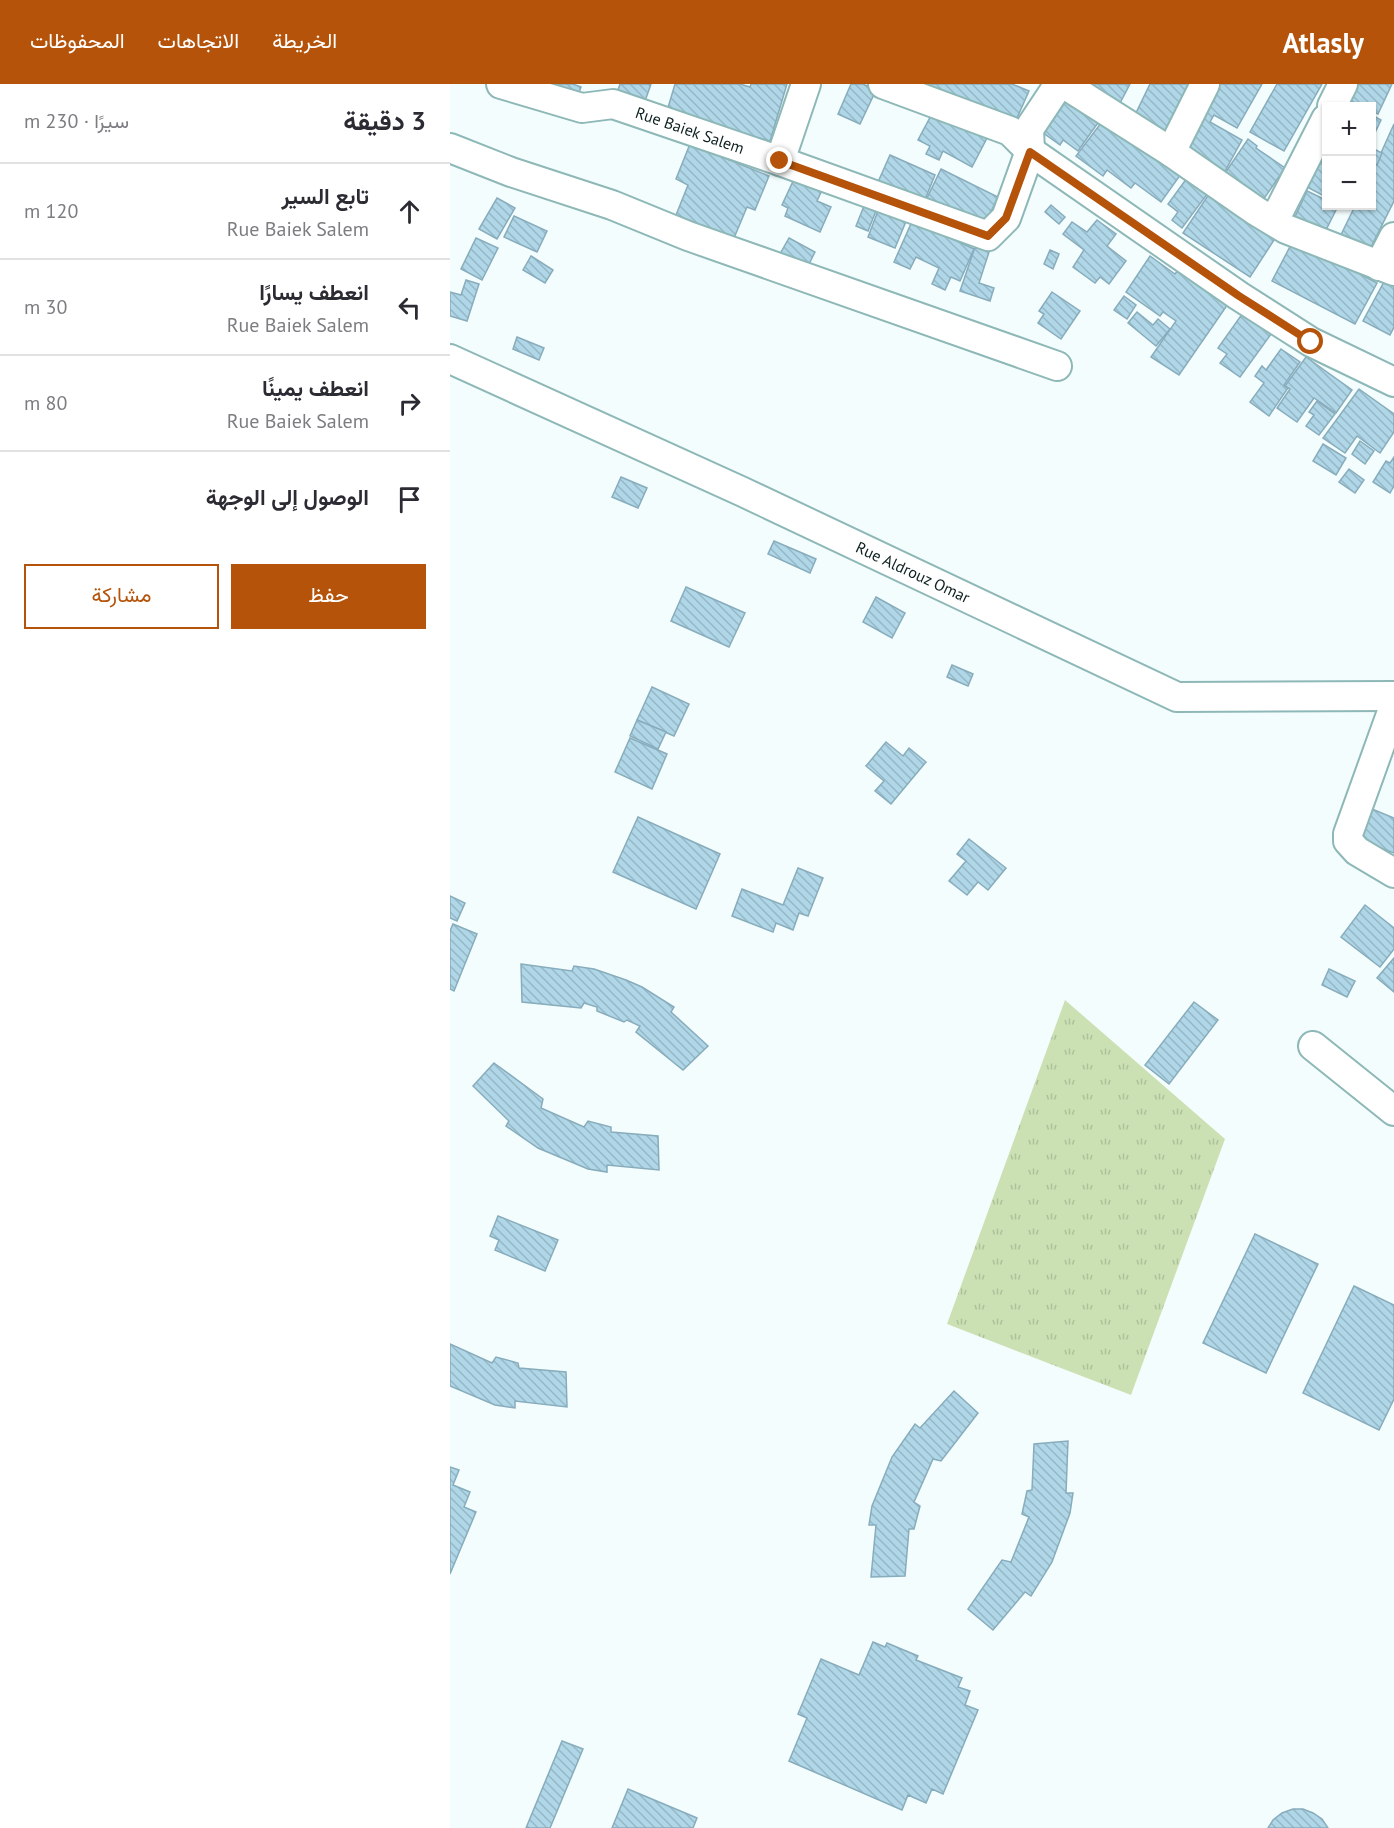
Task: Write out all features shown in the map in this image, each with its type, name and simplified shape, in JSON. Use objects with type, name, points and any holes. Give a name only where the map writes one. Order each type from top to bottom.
[{"type":"street","name":"Rue Baiek Salem","points":[[501,84],[582,108],[617,94],[780,161],[988,236],[1006,218],[1030,152]]},
{"type":"street","points":[[780,161],[806,84]]},
{"type":"street","points":[[883,84],[1010,131],[1030,152],[1239,296],[1311,342],[1394,382]]},
{"type":"street","points":[[1030,152],[1029,129],[1062,84],[1171,152],[1286,229],[1387,268],[1394,237]]},
{"type":"street","points":[[1171,152],[1205,84]]},
{"type":"street","points":[[1334,102],[1343,84]]},
{"type":"street","points":[[1274,221],[1322,127]]},
{"type":"street","points":[[450,148],[511,172],[612,205],[700,240],[1057,366]]},
{"type":"street","name":"Rue Aldrouz Omar","points":[[450,360],[744,492],[1177,697],[1394,696]]},
{"type":"street","points":[[1394,706],[1348,834],[1348,841],[1351,846],[1394,873]]},
{"type":"street","points":[[1313,1046],[1394,1111]]},
{"type":"green space","points":[[1065,1000],[1225,1139],[1131,1395],[947,1324]]},
{"type":"building","points":[[550,84],[573,84],[581,87],[577,98]]},
{"type":"building","points":[[620,84],[651,84],[644,104],[617,93]]},
{"type":"building","points":[[675,84],[740,84],[750,87],[751,84],[787,84],[770,141],[667,111]]},
{"type":"building","points":[[851,84],[863,84],[876,90],[860,124],[838,114]]},
{"type":"building","points":[[919,84],[1012,84],[1029,91],[1014,125]]},
{"type":"building","points":[[1093,84],[1130,84],[1120,103],[1091,88]]},
{"type":"building","points":[[1150,84],[1193,84],[1168,132],[1135,115]]},
{"type":"building","points":[[1219,84],[1262,84],[1237,128],[1214,115],[1210,122],[1242,140],[1224,173],[1182,149]]},
{"type":"building","points":[[1277,84],[1322,84],[1284,151],[1250,132]]},
{"type":"building","points":[[1354,84],[1392,84],[1378,114],[1376,113],[1376,102],[1353,102],[1347,99]]},
{"type":"building","points":[[1060,91],[1100,120],[1078,151],[1063,140],[1060,145],[1035,127]]},
{"type":"building","points":[[934,110],[987,138],[972,167],[943,151],[939,160],[926,154],[930,146],[918,140]]},
{"type":"building","points":[[1376,117],[1381,120],[1376,131]]},
{"type":"building","points":[[1104,119],[1181,174],[1161,202],[1135,183],[1131,188],[1107,170],[1103,176],[1076,156]]},
{"type":"building","points":[[1394,124],[1394,201],[1367,255],[1338,241],[1353,210],[1376,210],[1376,164]]},
{"type":"building","points":[[1248,139],[1257,146],[1256,148],[1285,168],[1261,203],[1223,176]]},
{"type":"building","points":[[690,144],[769,176],[755,210],[747,207],[734,238],[676,215],[688,185],[676,179]]},
{"type":"building","points":[[1376,150],[1382,153],[1376,165]]},
{"type":"building","points":[[1322,153],[1322,195],[1307,187]]},
{"type":"building","points":[[890,155],[935,175],[924,202],[878,182]]},
{"type":"building","points":[[941,169],[998,197],[984,226],[927,198]]},
{"type":"building","points":[[795,177],[822,190],[817,201],[831,207],[820,232],[785,216],[788,208],[782,205]]},
{"type":"building","points":[[1187,178],[1208,193],[1182,228],[1172,220],[1178,212],[1168,204]]},
{"type":"building","points":[[1307,191],[1322,198],[1322,210],[1336,210],[1324,234],[1294,219]]},
{"type":"building","points":[[1209,194],[1276,237],[1250,277],[1183,233]]},
{"type":"building","points":[[497,198],[515,208],[497,239],[479,229]]},
{"type":"building","points":[[1051,205],[1065,217],[1059,224],[1045,212]]},
{"type":"building","points":[[864,206],[876,211],[868,231],[856,226]]},
{"type":"building","points":[[879,208],[907,219],[895,248],[868,237]]},
{"type":"building","points":[[514,216],[547,231],[537,252],[504,237]]},
{"type":"building","points":[[914,217],[954,235],[952,239],[974,249],[960,281],[951,277],[945,290],[932,284],[939,268],[916,257],[910,269],[894,262]]},
{"type":"building","points":[[1097,220],[1116,234],[1107,246],[1126,261],[1109,284],[1100,277],[1095,283],[1073,267],[1084,250],[1063,234],[1072,222],[1087,232]]},
{"type":"building","points":[[476,238],[498,248],[482,280],[461,269]]},
{"type":"building","points":[[789,238],[815,252],[807,268],[780,254]]},
{"type":"building","points":[[1294,239],[1377,283],[1355,324],[1272,281]]},
{"type":"building","points":[[975,247],[989,252],[979,283],[994,288],[990,301],[960,291]]},
{"type":"building","points":[[1050,250],[1059,254],[1053,269],[1044,264]]},
{"type":"building","points":[[531,256],[553,270],[545,283],[523,270]]},
{"type":"building","points":[[1150,256],[1175,274],[1178,270],[1228,304],[1179,375],[1151,357],[1176,321],[1163,312],[1160,316],[1126,292]]},
{"type":"building","points":[[466,280],[479,284],[467,321],[450,316],[450,292],[461,295]]},
{"type":"building","points":[[1385,280],[1394,284],[1394,327],[1390,335],[1363,321]]},
{"type":"building","points":[[1052,292],[1080,311],[1061,339],[1038,323],[1044,314],[1039,311]]},
{"type":"building","points":[[1124,296],[1136,305],[1127,319],[1114,310]]},
{"type":"building","points":[[1245,310],[1274,330],[1240,377],[1220,363],[1227,354],[1218,348]]},
{"type":"building","points":[[1137,312],[1153,325],[1158,319],[1170,329],[1156,346],[1128,323]]},
{"type":"building","points":[[517,337],[544,348],[539,360],[513,349]]},
{"type":"building","points":[[1281,349],[1300,362],[1284,385],[1288,388],[1269,416],[1250,402],[1264,383],[1255,376],[1262,366],[1266,370]]},
{"type":"building","points":[[1306,357],[1352,390],[1336,413],[1314,398],[1297,422],[1277,408],[1290,389],[1285,386]]},
{"type":"building","points":[[1359,389],[1394,414],[1394,432],[1380,453],[1357,436],[1345,453],[1323,438]]},
{"type":"building","points":[[1317,401],[1335,414],[1319,435],[1306,426],[1314,415],[1309,412]]},
{"type":"building","points":[[1360,441],[1374,451],[1365,464],[1352,454]]},
{"type":"building","points":[[1323,444],[1346,458],[1336,475],[1313,461]]},
{"type":"building","points":[[1394,457],[1394,486],[1390,493],[1373,482],[1386,461],[1390,463]]},
{"type":"building","points":[[1349,469],[1364,480],[1355,493],[1339,482]]},
{"type":"building","points":[[621,477],[647,488],[638,508],[612,497]]},
{"type":"building","points":[[774,541],[816,559],[810,573],[768,554]]},
{"type":"building","points":[[686,587],[745,613],[729,647],[671,621]]},
{"type":"building","points":[[876,597],[905,613],[892,638],[863,622]]},
{"type":"building","points":[[952,665],[973,674],[968,686],[947,677]]},
{"type":"building","points":[[652,687],[689,704],[674,736],[637,720]]},
{"type":"building","points":[[637,720],[666,732],[658,749],[630,736]]},
{"type":"building","points":[[630,738],[667,754],[652,789],[615,772]]},
{"type":"building","points":[[886,742],[903,756],[909,748],[926,762],[891,804],[875,791],[884,781],[866,766]]},
{"type":"building","points":[[1367,807],[1394,818],[1394,853],[1355,838]]},
{"type":"building","points":[[638,817],[720,854],[696,909],[613,872]]},
{"type":"building","points":[[969,839],[1006,868],[988,890],[978,882],[967,895],[949,881],[966,861],[957,854]]},
{"type":"building","points":[[798,868],[823,878],[808,916],[799,913],[793,930],[776,923],[773,932],[732,916],[742,889],[783,905]]},
{"type":"building","points":[[450,896],[465,903],[457,921],[450,918]]},
{"type":"building","points":[[1365,905],[1394,928],[1394,949],[1380,967],[1341,937]]},
{"type":"building","points":[[453,924],[477,934],[454,991],[450,989],[450,931]]},
{"type":"building","points":[[1394,958],[1394,992],[1377,978]]},
{"type":"building","points":[[521,964],[572,971],[574,966],[594,969],[642,987],[674,1007],[671,1012],[708,1046],[683,1070],[636,1032],[640,1026],[597,1011],[597,1007],[584,1003],[581,1008],[522,1002]]},
{"type":"building","points":[[1329,969],[1355,981],[1347,997],[1322,985]]},
{"type":"building","points":[[1194,1002],[1218,1020],[1169,1084],[1145,1065]]},
{"type":"building","points":[[494,1063],[543,1099],[541,1108],[584,1127],[588,1121],[611,1127],[611,1132],[658,1136],[659,1170],[607,1165],[607,1172],[588,1169],[538,1148],[506,1126],[509,1121],[473,1086]]},
{"type":"building","points":[[498,1216],[558,1240],[545,1271],[495,1250],[499,1240],[490,1236]]},
{"type":"building","points":[[1255,1234],[1318,1264],[1266,1373],[1203,1343]]},
{"type":"building","points":[[1354,1286],[1394,1305],[1394,1399],[1379,1430],[1303,1393]]},
{"type":"building","points":[[450,1344],[492,1363],[496,1357],[518,1363],[519,1368],[566,1372],[567,1407],[515,1401],[515,1408],[495,1405],[450,1386]]},
{"type":"building","points":[[954,1391],[978,1413],[941,1461],[933,1459],[914,1502],[920,1506],[914,1529],[909,1529],[905,1576],[871,1577],[876,1525],[869,1525],[872,1506],[892,1457],[915,1424],[920,1428]]},
{"type":"building","points":[[1068,1441],[1066,1493],[1073,1493],[1070,1513],[1052,1562],[1031,1596],[1025,1592],[993,1630],[968,1609],[1002,1560],[1011,1562],[1029,1517],[1022,1514],[1027,1491],[1032,1490],[1034,1444]]},
{"type":"building","points":[[450,1467],[459,1470],[453,1485],[470,1492],[464,1507],[476,1512],[450,1574]]},
{"type":"building","points":[[873,1642],[885,1647],[887,1643],[918,1656],[916,1660],[962,1678],[958,1687],[970,1691],[965,1705],[978,1710],[943,1794],[932,1789],[926,1803],[908,1795],[902,1810],[789,1761],[807,1718],[798,1714],[821,1659],[859,1675]]},
{"type":"building","points":[[562,1741],[583,1749],[550,1828],[526,1828]]},
{"type":"building","points":[[628,1789],[697,1818],[693,1828],[612,1828]]},
{"type":"building","points":[[1293,1809],[1303,1809],[1313,1813],[1322,1819],[1328,1828],[1268,1828],[1273,1820],[1282,1813]]},
{"type":"route","points":[[780,161],[988,236],[1006,218],[1030,152],[1239,296],[1311,342]]}]
